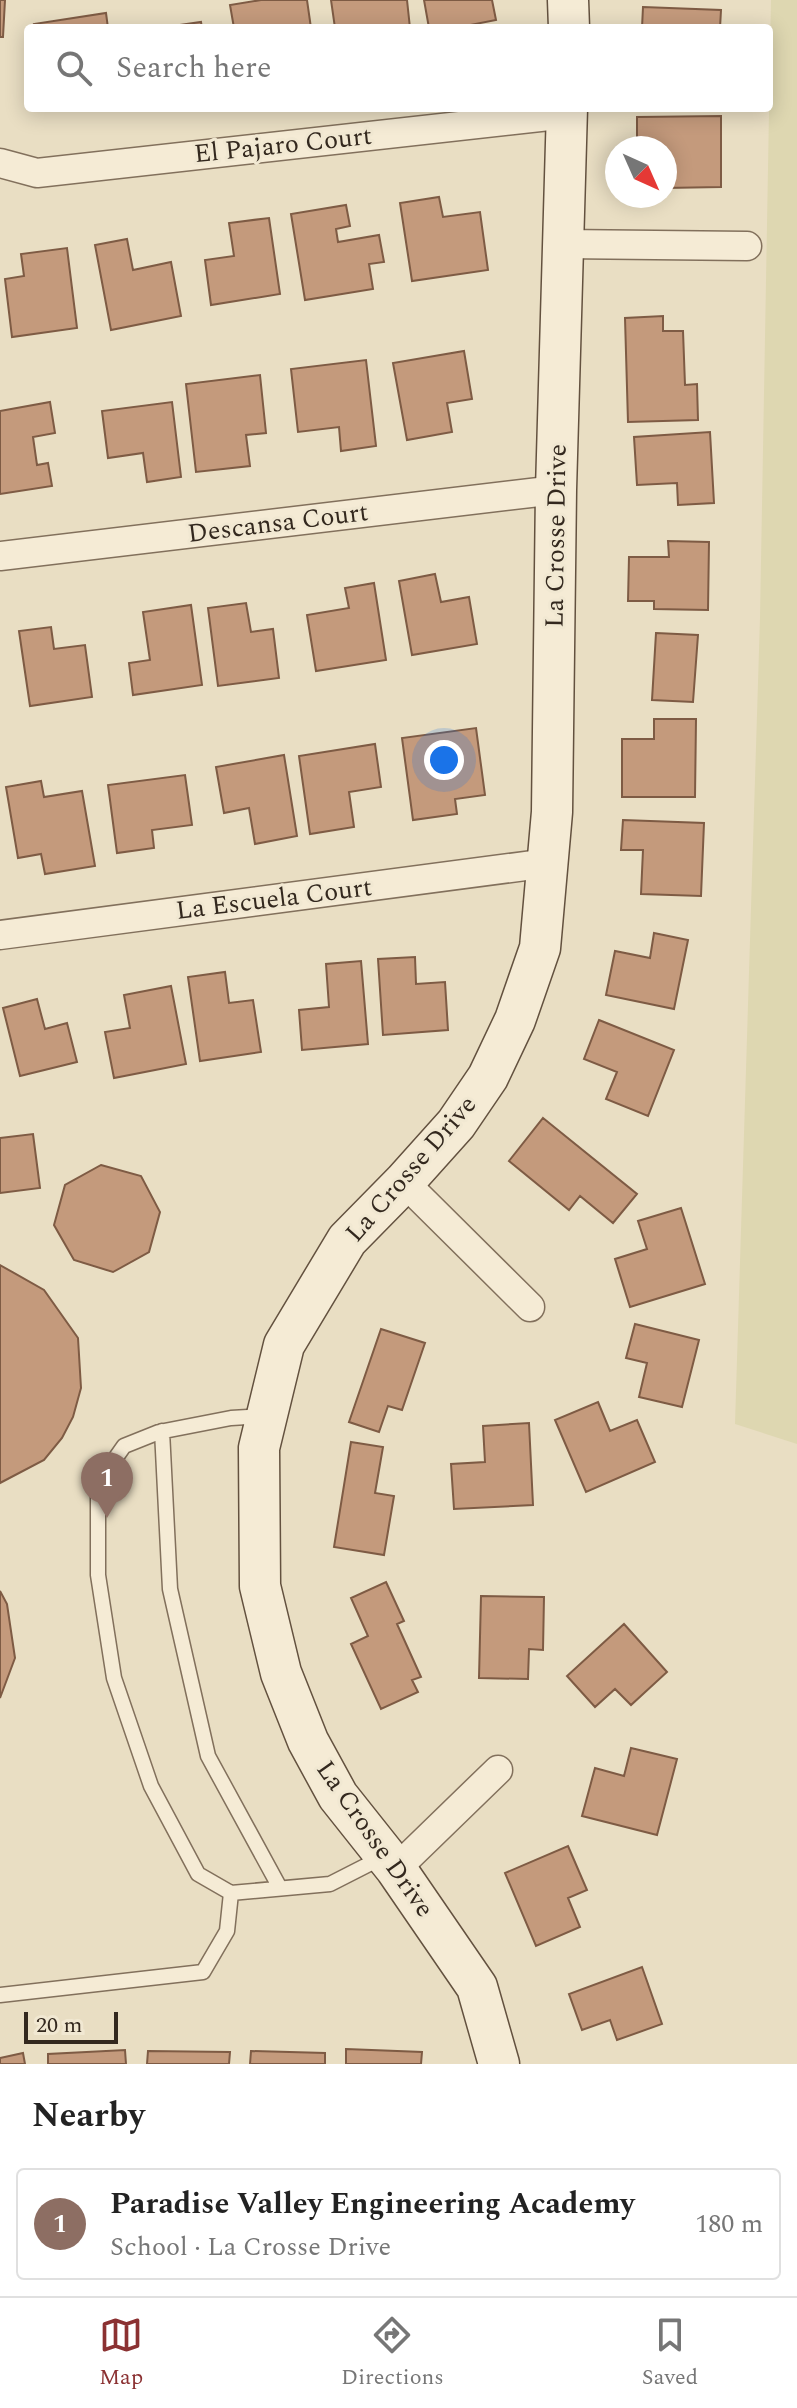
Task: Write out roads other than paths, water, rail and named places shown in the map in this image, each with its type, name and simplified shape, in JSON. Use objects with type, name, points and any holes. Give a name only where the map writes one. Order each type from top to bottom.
[{"type":"street","points":[[568,0],[569,24]]},
{"type":"street","name":"El Pajaro Court","points":[[0,163],[37,173],[558,112]]},
{"type":"street","name":"La Crosse Drive","points":[[499,2064],[477,1987],[391,1862],[338,1796],[308,1741],[281,1673],[260,1586],[259,1448],[284,1345],[347,1240],[456,1124],[488,1077],[515,1020],[540,948],[552,812],[556,490],[567,112]]},
{"type":"street","points":[[563,244],[747,246]]},
{"type":"street","name":"Descansa Court","points":[[0,556],[556,490]]},
{"type":"street","name":"La Escuela Court","points":[[0,935],[548,863]]},
{"type":"street","points":[[404,1182],[530,1307]]},
{"type":"street","points":[[391,1862],[498,1770]]},
{"type":"lane","points":[[267,1416],[231,1418],[162,1431],[124,1446],[98,1483],[98,1575],[114,1678],[151,1786],[198,1874],[231,1893],[330,1884],[391,1862]]},
{"type":"lane","points":[[162,1431],[170,1589],[208,1756],[280,1888]]},
{"type":"lane","points":[[0,1995],[203,1972],[227,1931],[231,1893]]},
{"type":"place","name":"Paradise Valley Engineering Academy","points":[[107,1518]]}]
